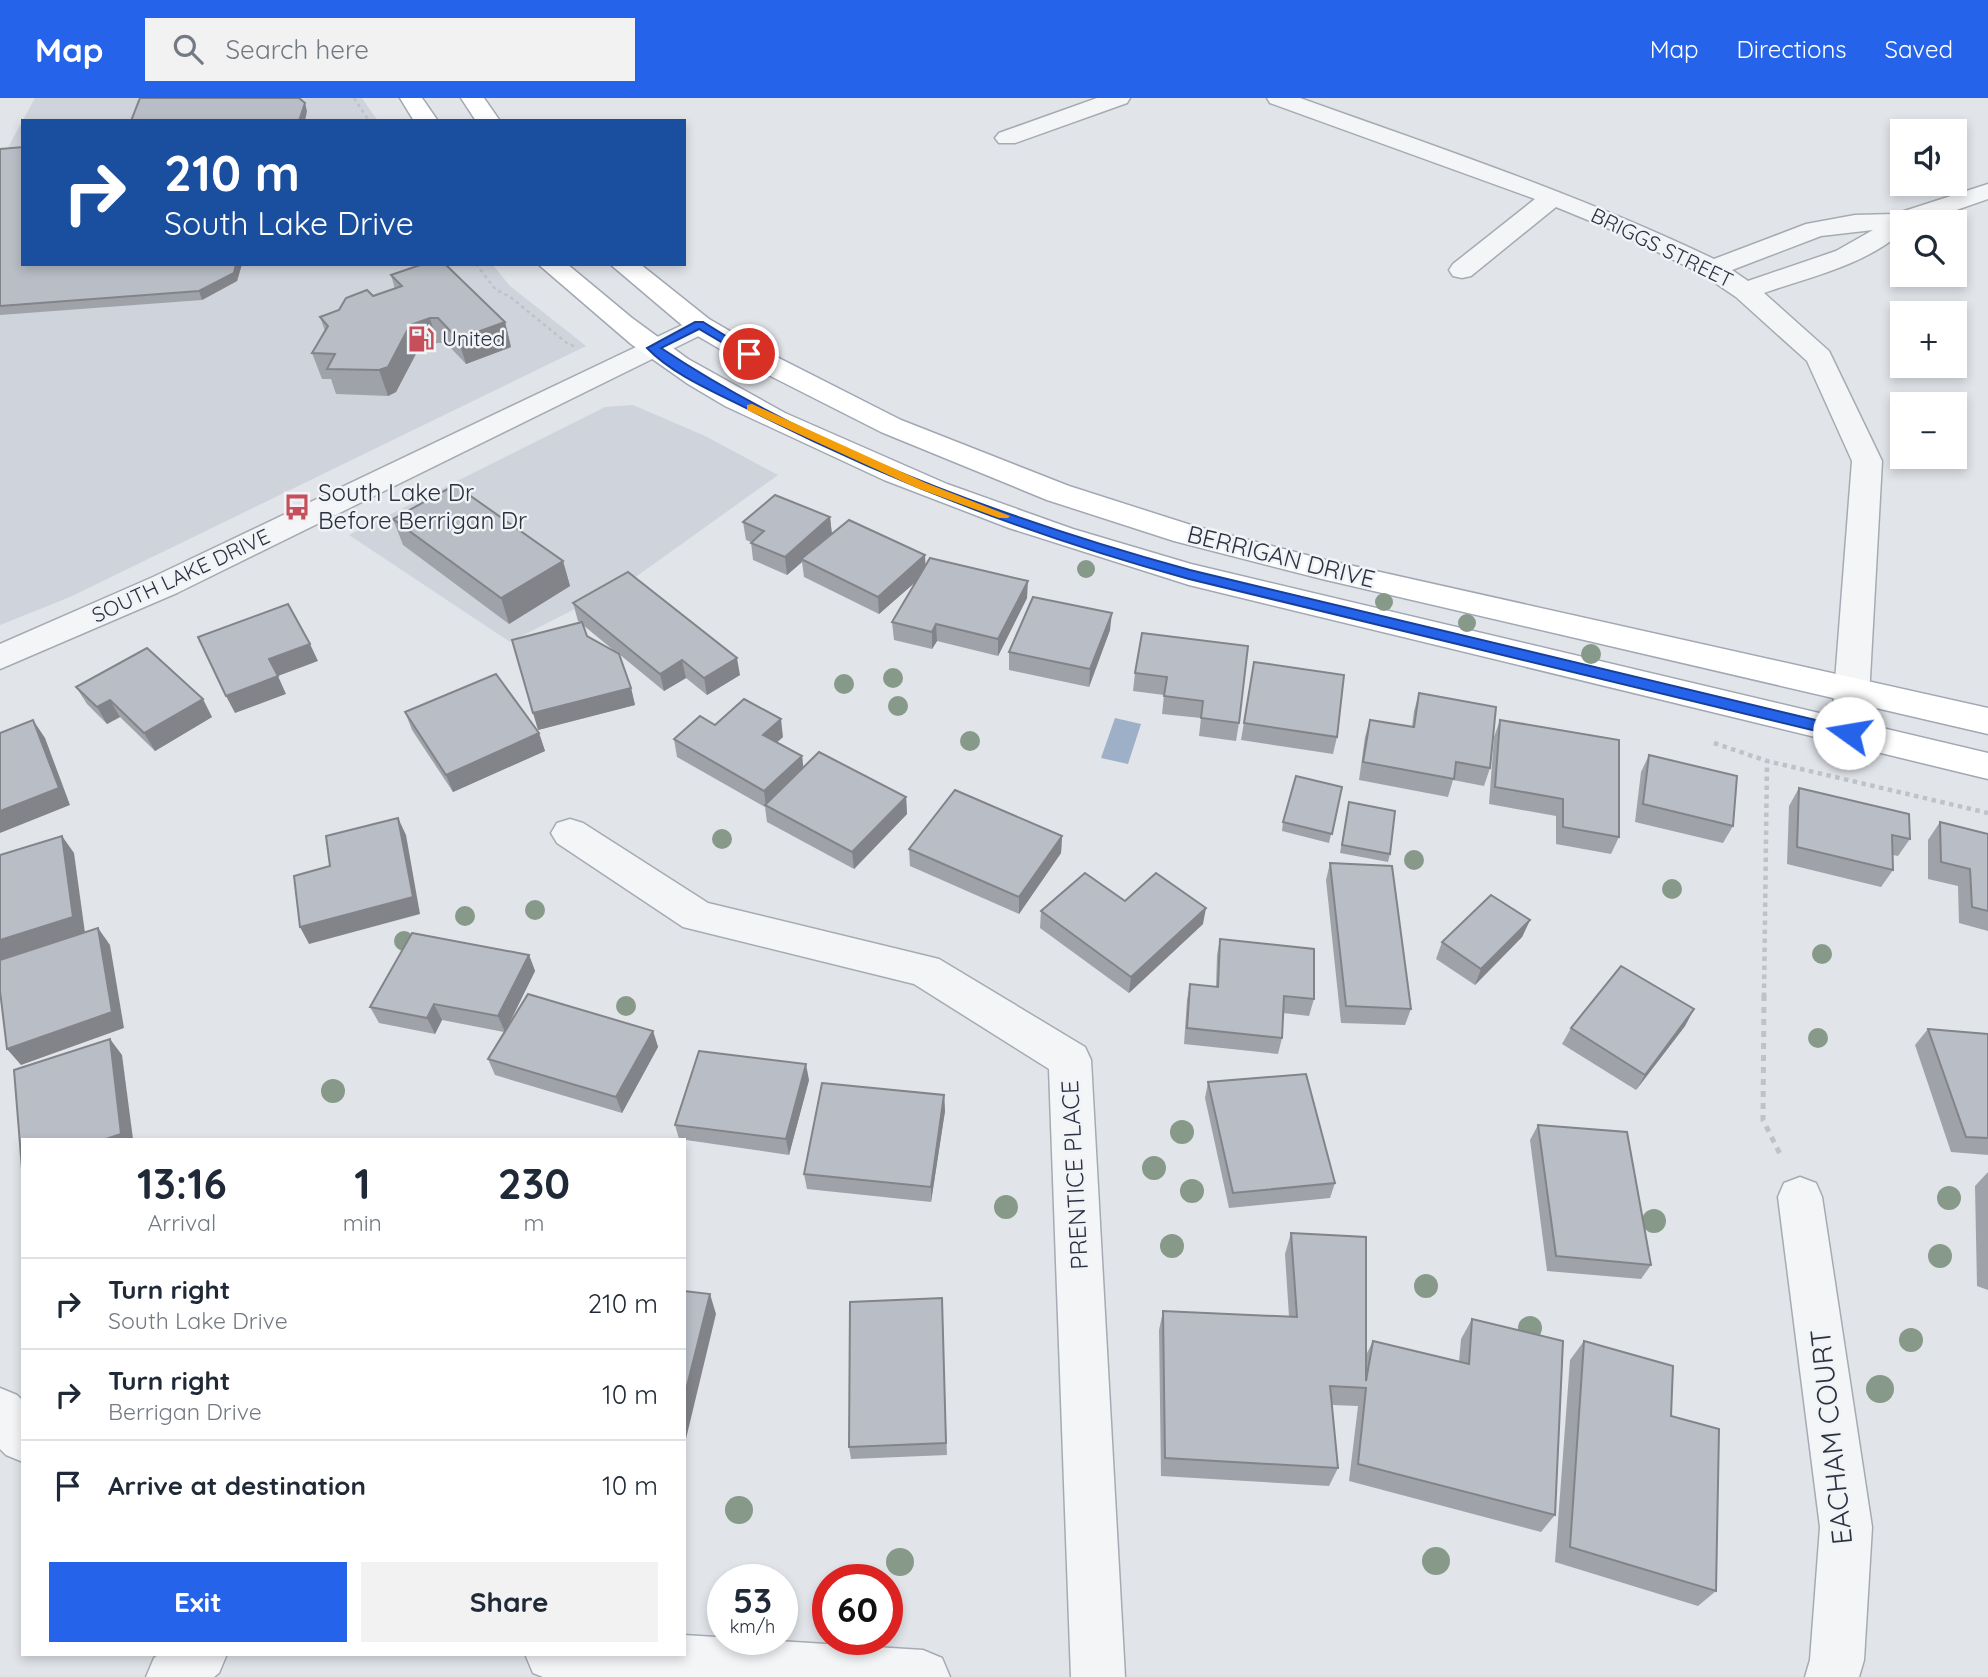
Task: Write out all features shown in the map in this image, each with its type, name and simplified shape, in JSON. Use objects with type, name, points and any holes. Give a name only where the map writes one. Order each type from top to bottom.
[{"type":"main road","points":[[411,98],[425,119]]},
{"type":"main road","points":[[472,98],[487,119]]},
{"type":"main road","name":"BERRIGAN DRIVE","points":[[553,266],[653,348],[699,379],[824,443],[922,486],[1112,553],[1189,575],[1988,766]]},
{"type":"main road","name":"BERRIGAN DRIVE","points":[[626,266],[699,325],[761,360],[891,426],[1058,494],[1116,513],[1322,569],[1988,721]]},
{"type":"street","points":[[1007,138],[1119,98]]},
{"type":"street","name":"BRIGGS STREET","points":[[1278,98],[1553,197],[1626,227],[1711,268],[1745,291],[1819,357],[1867,461],[1849,733]]},
{"type":"street","points":[[1933,210],[1988,191]]},
{"type":"street","points":[[1462,270],[1553,197]]},
{"type":"street","points":[[1711,268],[1741,261],[1815,229],[1855,223],[1890,222]]},
{"type":"street","points":[[1745,291],[1859,251],[1881,239],[1890,230]]},
{"type":"street","name":"SOUTH LAKE DRIVE","points":[[0,657],[177,579],[699,325]]},
{"type":"street","name":"PRENTICE PLACE","points":[[570,833],[697,916],[925,970],[1070,1060],[1098,1677]]},
{"type":"street","name":"EACHAM COURT","points":[[1800,1197],[1846,1527],[1837,1660],[1832,1677]]},
{"type":"street","points":[[0,1412],[21,1436]]},
{"type":"street","points":[[173,1677],[198,1656]]},
{"type":"street","points":[[584,1656],[923,1677]]},
{"type":"path","points":[[354,98],[368,119]]},
{"type":"path","points":[[478,266],[496,290],[509,296],[568,344],[585,350]]},
{"type":"path","points":[[1767,761],[1763,1120],[1800,1197]]},
{"type":"shaded area","points":[[35,98],[362,98],[377,119],[24,119]]},
{"type":"shaded area","points":[[21,124],[21,266],[494,266],[510,286],[586,346],[70,597],[0,625],[0,162]]},
{"type":"shaded area","points":[[633,405],[705,436],[778,475],[630,581],[510,642],[349,535],[605,407]]},
{"type":"water","points":[[1115,718],[1141,724],[1128,764],[1101,758]]},
{"type":"building","points":[[140,98],[299,98],[305,103],[300,119],[132,119]]},
{"type":"building","points":[[21,147],[21,266],[236,266],[234,273],[199,291],[0,306],[0,149]]},
{"type":"building","points":[[417,266],[447,266],[505,322],[458,339],[438,318],[430,318],[410,325],[388,367],[379,370],[327,369],[335,354],[312,353],[328,326],[320,317],[339,310],[346,298],[367,290],[373,296],[402,286],[391,275]]},
{"type":"building","points":[[455,485],[563,561],[501,598],[393,519]]},
{"type":"building","points":[[775,495],[830,517],[785,557],[751,543],[764,531],[743,522]]},
{"type":"building","points":[[849,520],[925,555],[878,597],[801,559]]},
{"type":"building","points":[[930,558],[1028,581],[998,639],[936,624],[932,632],[892,622]]},
{"type":"building","points":[[628,572],[737,658],[704,678],[682,660],[660,674],[573,603]]},
{"type":"building","points":[[1033,597],[1112,613],[1090,669],[1009,652]]},
{"type":"building","points":[[288,604],[310,644],[269,659],[278,676],[226,696],[198,637]]},
{"type":"building","points":[[582,622],[587,636],[619,654],[631,688],[533,713],[512,640]]},
{"type":"building","points":[[1142,633],[1248,646],[1239,723],[1201,718],[1203,701],[1164,696],[1167,677],[1135,673]]},
{"type":"building","points":[[147,648],[203,699],[144,733],[110,700],[97,707],[76,687]]},
{"type":"building","points":[[1254,662],[1344,675],[1337,737],[1244,723]]},
{"type":"building","points":[[496,674],[539,733],[446,775],[405,712]]},
{"type":"building","points":[[1419,693],[1496,707],[1490,768],[1456,762],[1454,779],[1363,762],[1370,720],[1414,727]]},
{"type":"building","points":[[744,699],[781,719],[763,735],[802,756],[764,791],[674,739],[700,716],[715,725]]},
{"type":"building","points":[[33,720],[59,788],[0,811],[0,733]]},
{"type":"building","points":[[1500,720],[1619,740],[1619,837],[1563,827],[1563,799],[1495,787]]},
{"type":"building","points":[[819,752],[906,797],[852,852],[765,805]]},
{"type":"building","points":[[1649,755],[1737,776],[1733,826],[1643,804]]},
{"type":"building","points":[[1296,776],[1342,787],[1332,834],[1283,822]]},
{"type":"building","points":[[1799,788],[1909,814],[1910,839],[1892,835],[1893,870],[1797,847]]},
{"type":"building","points":[[955,790],[1062,836],[1019,897],[909,849]]},
{"type":"building","points":[[1349,802],[1395,811],[1390,854],[1342,845]]},
{"type":"building","points":[[398,818],[413,897],[300,927],[294,876],[330,866],[326,836]]},
{"type":"building","points":[[1940,822],[1988,834],[1988,911],[1972,907],[1970,869],[1941,862]]},
{"type":"building","points":[[62,836],[73,917],[0,940],[0,855]]},
{"type":"building","points":[[1330,863],[1392,866],[1411,1009],[1346,1006]]},
{"type":"building","points":[[1085,873],[1125,901],[1156,873],[1206,908],[1131,977],[1041,911]]},
{"type":"building","points":[[1491,895],[1530,920],[1481,969],[1442,942]]},
{"type":"building","points":[[98,928],[112,1012],[7,1049],[0,991],[0,960]]},
{"type":"building","points":[[412,933],[529,955],[498,1016],[434,1004],[427,1018],[370,1007]]},
{"type":"building","points":[[1220,939],[1314,949],[1314,999],[1284,996],[1282,1038],[1187,1028],[1190,984],[1218,987]]},
{"type":"building","points":[[1621,966],[1694,1009],[1645,1075],[1571,1028]]},
{"type":"building","points":[[528,994],[653,1031],[616,1097],[488,1059]]},
{"type":"building","points":[[1928,1029],[1988,1034],[1988,1138],[1966,1137]]},
{"type":"building","points":[[110,1039],[121,1134],[109,1138],[21,1138],[21,1157],[14,1070]]},
{"type":"building","points":[[699,1051],[806,1064],[786,1139],[675,1125]]},
{"type":"building","points":[[1306,1074],[1335,1183],[1233,1193],[1208,1082]]},
{"type":"building","points":[[822,1083],[944,1095],[931,1187],[804,1174]]},
{"type":"building","points":[[1538,1125],[1627,1132],[1651,1265],[1556,1256]]},
{"type":"building","points":[[1291,1233],[1366,1237],[1366,1381],[1373,1341],[1469,1364],[1472,1319],[1563,1341],[1555,1515],[1358,1464],[1366,1388],[1330,1386],[1338,1468],[1165,1458],[1163,1311],[1297,1317]]},
{"type":"building","points":[[686,1291],[710,1294],[686,1390]]},
{"type":"building","points":[[942,1298],[946,1443],[849,1447],[850,1302]]},
{"type":"building","points":[[1584,1341],[1673,1366],[1671,1416],[1719,1429],[1716,1591],[1570,1547]]},
{"type":"slow traffic","points":[[752,407],[824,443],[922,486],[1004,516]]},
{"type":"place","name":"United","points":[[421,339]]},
{"type":"place","name":"South Lake Dr Before Berrigan Dr","points":[[297,507]]},
{"type":"route","points":[[749,354],[699,325],[653,348],[699,379],[824,443],[922,486],[1112,553],[1189,575],[1849,733]]}]
